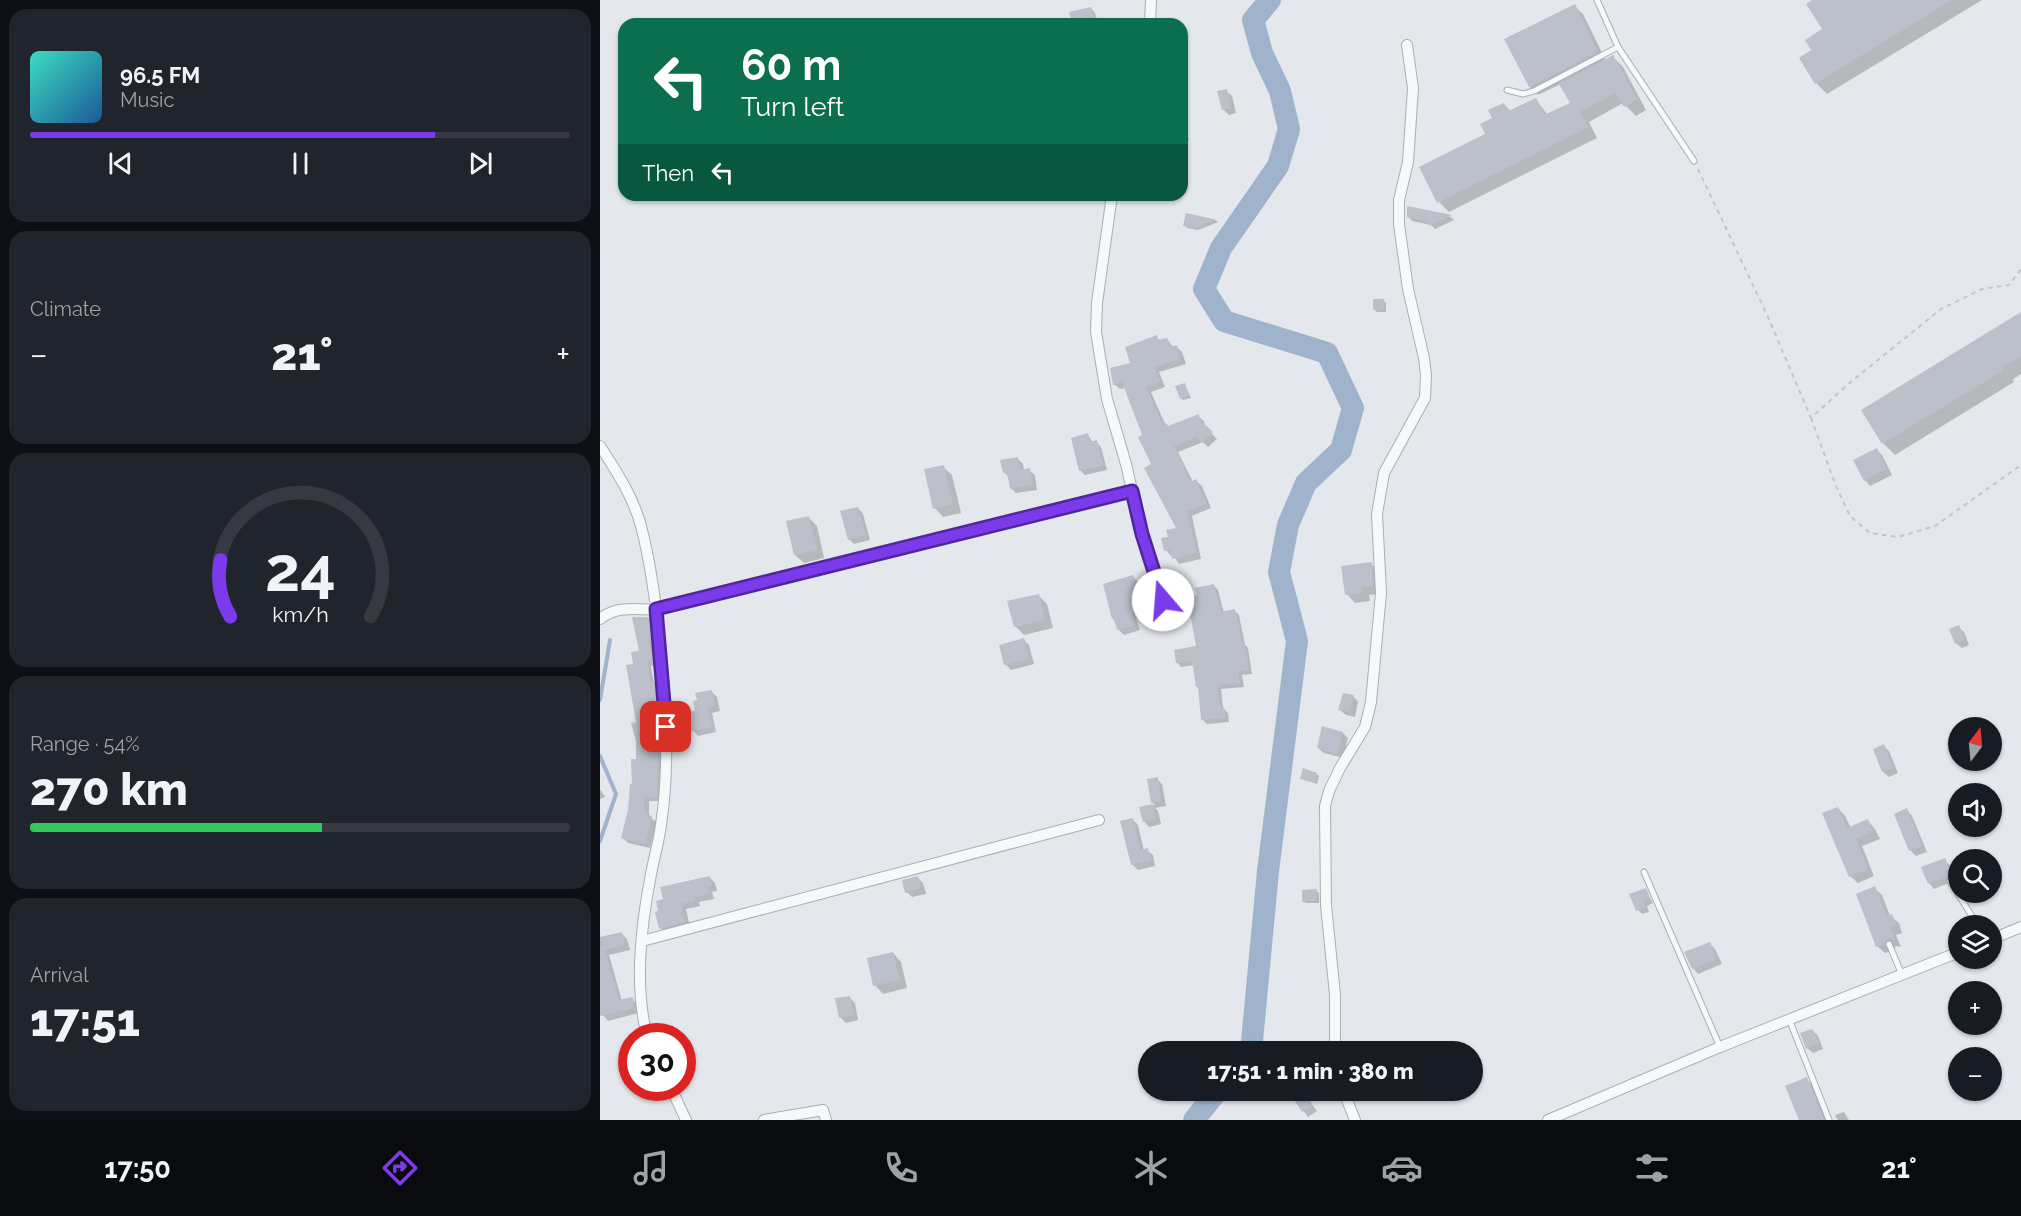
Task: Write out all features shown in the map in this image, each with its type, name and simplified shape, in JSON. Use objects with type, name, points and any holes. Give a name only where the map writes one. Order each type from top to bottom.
[{"type":"street","points":[[1150,18],[1151,0]]},
{"type":"street","points":[[1335,1041],[1335,995],[1326,905],[1325,806],[1340,768],[1365,727],[1371,702],[1381,592],[1377,514],[1384,473],[1425,398],[1425,367],[1410,300],[1400,224],[1399,200],[1408,162],[1413,88],[1407,45]]},
{"type":"street","points":[[1111,201],[1097,303],[1096,332],[1107,399],[1142,534],[1171,621]]},
{"type":"street","points":[[600,446],[625,485],[641,525],[656,609],[666,727],[667,779],[642,942],[641,1001],[645,1023]]},
{"type":"street","points":[[600,619],[608,613],[622,609],[656,609],[1132,491]]},
{"type":"street","points":[[642,942],[1099,820]]},
{"type":"street","points":[[2002,935],[2021,927]]},
{"type":"street","points":[[1548,1120],[1720,1047],[1948,956]]},
{"type":"street","points":[[676,1101],[686,1120]]},
{"type":"street","points":[[1347,1101],[1355,1120]]},
{"type":"street","points":[[764,1120],[823,1110],[826,1120]]},
{"type":"lane","points":[[1597,0],[1618,47],[1694,161]]},
{"type":"lane","points":[[1507,90],[1523,94],[1534,91],[1618,47]]},
{"type":"lane","points":[[1644,872],[1720,1047]]},
{"type":"lane","points":[[1889,944],[1902,975]]},
{"type":"lane","points":[[1789,1019],[1829,1120]]},
{"type":"path","points":[[1694,161],[1768,317],[1811,418],[1836,486],[1851,516],[1870,533],[1898,537],[1935,526],[2021,465]]},
{"type":"path","points":[[1811,418],[1847,385],[1941,309],[1982,289],[2009,285],[2021,269]]},
{"type":"building","points":[[1812,0],[1952,0],[1815,84],[1799,58],[1811,50],[1805,40],[1822,29],[1806,4]]},
{"type":"building","points":[[1575,4],[1598,52],[1529,87],[1504,39]]},
{"type":"building","points":[[1091,7],[1095,18],[1071,18],[1069,12]]},
{"type":"building","points":[[1613,55],[1637,99],[1624,107],[1615,93],[1580,112],[1588,127],[1437,203],[1419,167],[1485,134],[1480,124],[1492,118],[1488,110],[1504,103],[1508,111],[1536,98],[1544,115],[1570,103],[1559,84]]},
{"type":"building","points":[[1227,89],[1231,108],[1222,110],[1217,91]]},
{"type":"building","points":[[1407,206],[1452,215],[1429,226],[1428,222],[1407,217]]},
{"type":"building","points":[[1186,213],[1217,220],[1195,228],[1183,226]]},
{"type":"building","points":[[1373,299],[1384,299],[1384,310],[1373,310]]},
{"type":"building","points":[[2021,312],[2021,356],[2002,367],[2004,370],[1882,444],[1861,410]]},
{"type":"building","points":[[1157,335],[1158,340],[1167,338],[1170,347],[1177,345],[1181,359],[1155,367],[1160,382],[1146,387],[1163,425],[1166,423],[1168,426],[1199,414],[1200,420],[1213,432],[1202,443],[1196,437],[1174,446],[1191,482],[1196,479],[1207,503],[1187,511],[1197,553],[1172,559],[1170,550],[1164,551],[1161,538],[1168,537],[1166,530],[1176,528],[1144,468],[1151,464],[1138,437],[1142,435],[1122,382],[1113,385],[1110,368],[1130,363],[1125,347]]},
{"type":"building","points":[[1185,383],[1189,396],[1180,399],[1175,386]]},
{"type":"building","points":[[1088,433],[1090,442],[1097,440],[1103,465],[1079,471],[1071,438]]},
{"type":"building","points":[[1877,448],[1887,469],[1864,481],[1853,460]]},
{"type":"building","points":[[1018,457],[1020,470],[1030,468],[1033,485],[1010,489],[1007,472],[1003,473],[1000,460]]},
{"type":"building","points":[[944,465],[953,504],[933,509],[924,469]]},
{"type":"building","points":[[858,507],[866,535],[848,540],[840,511]]},
{"type":"building","points":[[809,516],[817,550],[794,555],[786,521]]},
{"type":"building","points":[[1372,562],[1373,586],[1361,587],[1362,593],[1345,595],[1341,566]]},
{"type":"building","points":[[1133,575],[1138,593],[1131,595],[1136,612],[1132,613],[1135,625],[1117,630],[1103,584]]},
{"type":"building","points":[[1214,584],[1221,612],[1235,609],[1249,670],[1238,671],[1240,683],[1217,685],[1220,707],[1224,707],[1226,718],[1201,720],[1198,687],[1196,687],[1192,661],[1176,663],[1174,650],[1196,646],[1187,597],[1197,595],[1195,588]]},
{"type":"building","points":[[1039,594],[1045,620],[1014,627],[1007,601]]},
{"type":"building","points":[[632,617],[650,617],[652,638],[648,639],[652,660],[647,661],[650,682],[656,681],[658,712],[657,797],[644,797],[645,814],[652,816],[645,844],[621,838],[628,810],[630,784],[632,784],[631,759],[636,759],[636,741],[631,723],[636,722],[626,665],[633,664],[631,652],[639,651]]},
{"type":"building","points":[[1959,625],[1965,639],[1955,644],[1949,629]]},
{"type":"building","points":[[1024,638],[1029,659],[1004,665],[999,645]]},
{"type":"building","points":[[712,690],[715,706],[708,708],[712,727],[691,731],[690,723],[685,724],[682,713],[695,711],[693,701],[697,700],[695,693]]},
{"type":"building","points":[[1343,693],[1354,695],[1350,712],[1338,710]]},
{"type":"building","points":[[1322,726],[1343,732],[1337,754],[1317,748]]},
{"type":"building","points":[[1884,744],[1893,768],[1882,772],[1873,749]]},
{"type":"building","points":[[1303,768],[1317,773],[1315,783],[1300,779]]},
{"type":"building","points":[[1158,777],[1161,801],[1151,803],[1147,779]]},
{"type":"building","points":[[1153,804],[1156,819],[1143,822],[1139,807]]},
{"type":"building","points":[[1838,807],[1847,828],[1868,819],[1873,831],[1856,839],[1868,869],[1849,877],[1822,813]]},
{"type":"building","points":[[1907,808],[1922,846],[1909,851],[1894,814]]},
{"type":"building","points":[[1133,818],[1140,850],[1148,848],[1151,861],[1131,865],[1120,821]]},
{"type":"building","points":[[1945,858],[1948,876],[1928,884],[1921,867]]},
{"type":"building","points":[[710,876],[712,886],[707,887],[709,894],[694,897],[695,901],[681,904],[685,922],[659,929],[655,912],[658,911],[656,901],[663,899],[660,887]]},
{"type":"building","points":[[918,876],[921,888],[905,893],[902,880]]},
{"type":"building","points":[[1875,886],[1887,916],[1892,914],[1896,925],[1890,927],[1895,940],[1888,939],[1884,944],[1876,947],[1856,894]]},
{"type":"building","points":[[1646,888],[1650,898],[1643,901],[1646,907],[1636,911],[1629,894]]},
{"type":"building","points":[[1317,889],[1317,901],[1302,902],[1302,890]]},
{"type":"building","points":[[622,932],[625,945],[605,950],[619,1000],[633,997],[634,1008],[600,1016],[600,946],[602,945],[600,937]]},
{"type":"building","points":[[1710,942],[1717,959],[1692,969],[1684,952]]},
{"type":"building","points":[[893,952],[900,980],[873,986],[867,958]]},
{"type":"building","points":[[850,996],[854,1015],[839,1018],[835,998]]},
{"type":"building","points":[[1812,1029],[1819,1043],[1806,1049],[1800,1033]]},
{"type":"building","points":[[1807,1077],[1824,1120],[1799,1120],[1785,1086]]},
{"type":"building","points":[[1295,1101],[1310,1101],[1313,1106],[1302,1112]]},
{"type":"waterway","points":[[1252,1041],[1268,871],[1297,641],[1279,572],[1288,525],[1306,483],[1341,450],[1353,408],[1327,353],[1224,321],[1204,289],[1221,248],[1278,166],[1289,129],[1280,91],[1262,53],[1253,20],[1270,0]]},
{"type":"waterway","points":[[600,700],[610,640]]},
{"type":"waterway","points":[[600,756],[616,794],[600,841]]},
{"type":"waterway","points":[[1194,1120],[1209,1101]]},
{"type":"route","points":[[666,727],[656,609],[1132,491],[1142,534],[1163,600]]}]
